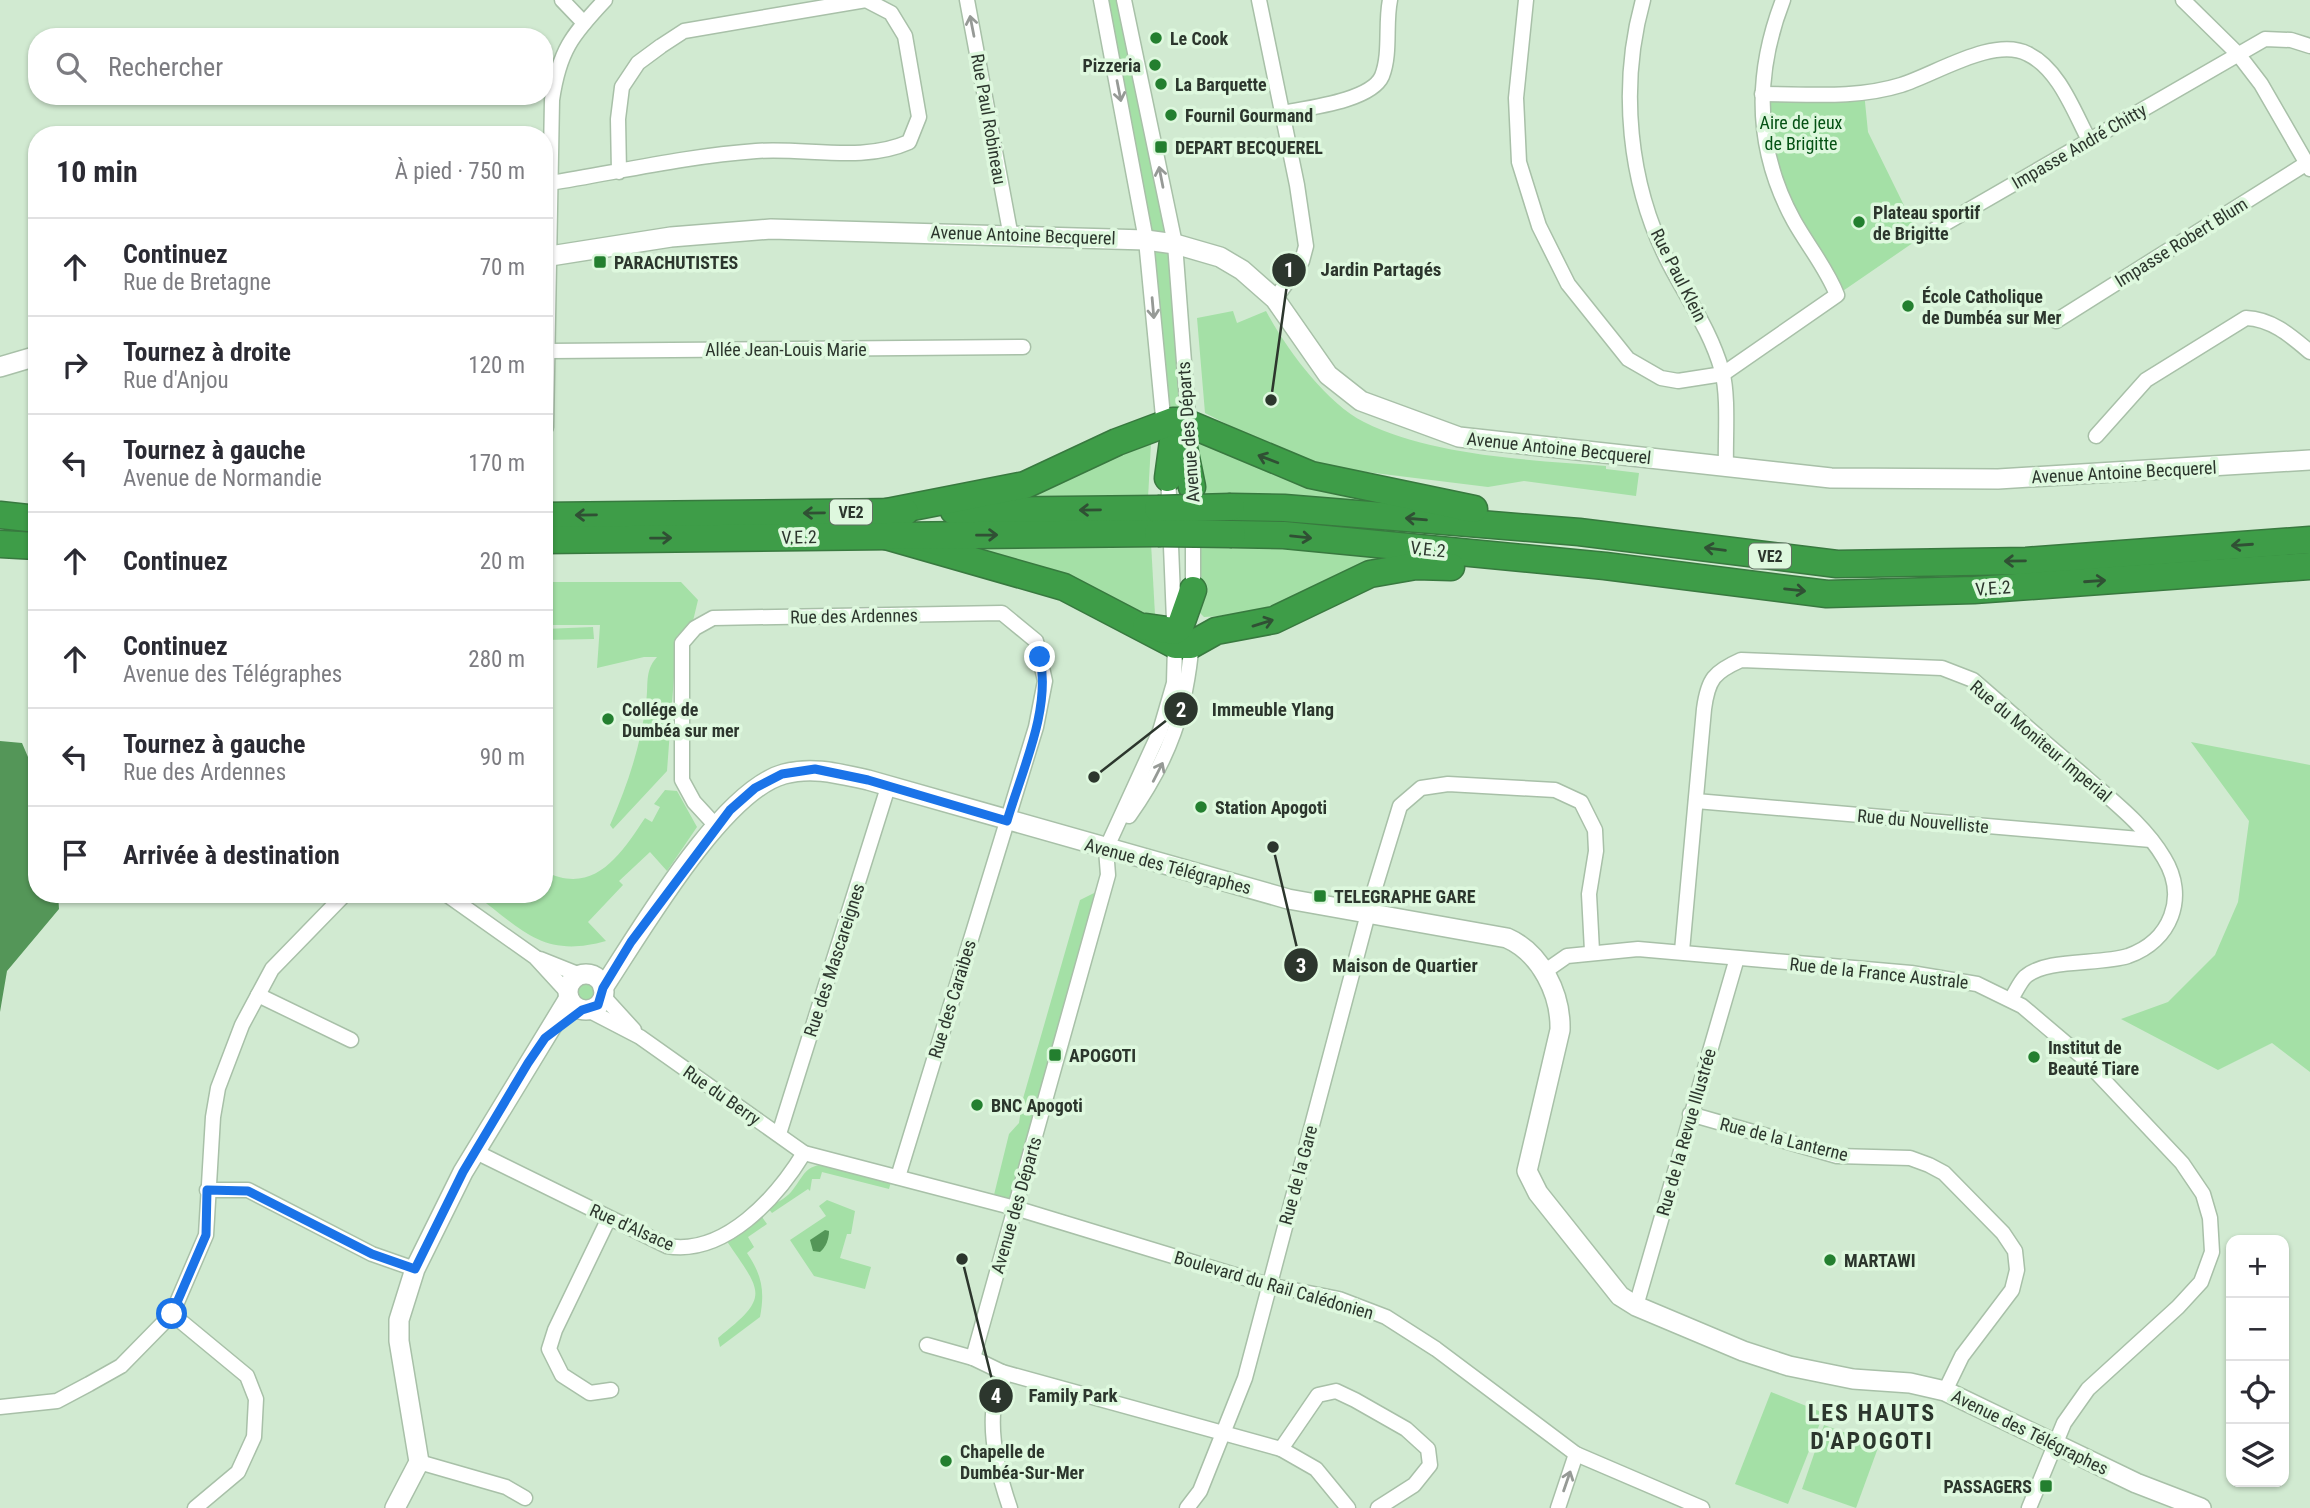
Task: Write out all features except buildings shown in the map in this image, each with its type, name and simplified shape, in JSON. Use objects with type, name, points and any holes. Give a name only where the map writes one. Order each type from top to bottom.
[{"type":"highway","points":[[1177,427],[1186,449],[1180,482]]},
{"type":"highway","points":[[887,524],[1026,485],[1117,442],[1177,427],[1311,475],[1579,532]]},
{"type":"highway","name":"V.E.2","points":[[553,516],[887,524],[1158,521],[1231,507],[1284,508],[1579,532],[1837,564],[2026,561],[2310,540]]},
{"type":"highway","points":[[0,516],[28,518]]},
{"type":"highway","name":"V.E.2","points":[[1158,521],[1233,534],[1284,535],[1605,566],[1827,593],[1962,590],[2310,566]]},
{"type":"highway","points":[[887,524],[1064,587],[1141,625],[1183,634],[1251,627],[1273,620],[1370,574],[1416,566],[1605,566]]},
{"type":"highway","name":"V.E.2","points":[[553,540],[887,524]]},
{"type":"highway","points":[[0,544],[28,545]]},
{"type":"highway","points":[[1182,592],[1183,634]]},
{"type":"street","points":[[562,0],[584,23]]},
{"type":"street","points":[[553,126],[555,79],[572,37],[605,0]]},
{"type":"street","points":[[553,183],[756,151],[887,152],[909,142],[919,117],[905,36],[891,13],[866,0],[684,31],[638,64],[622,88],[618,119],[619,172]]},
{"type":"street","name":"Rue Paul Robineau","points":[[967,0],[1011,237]]},
{"type":"street","name":"Avenue des Départs","points":[[1101,0],[1146,240],[1177,427]]},
{"type":"street","name":"Avenue des Départs","points":[[1124,0],[1175,244],[1177,427]]},
{"type":"street","points":[[1259,0],[1306,246],[1302,261],[1275,299]]},
{"type":"street","points":[[1282,113],[1357,96],[1376,83],[1381,77],[1386,50],[1390,0]]},
{"type":"street","points":[[1526,0],[1516,98],[1519,162],[1539,226],[1568,284],[1628,359],[1661,378],[1678,380],[1723,374],[1837,295],[1777,189],[1765,142],[1763,75],[1773,28],[1783,0]]},
{"type":"street","name":"Rue Paul Klein","points":[[1643,0],[1635,31],[1631,76],[1630,121],[1635,158],[1655,233],[1710,336],[1723,374],[1727,467]]},
{"type":"street","points":[[2183,0],[2238,54],[2261,84],[2308,166]]},
{"type":"street","name":"Impasse André Chitty","points":[[1920,238],[2265,39],[2291,40],[2310,46]]},
{"type":"street","points":[[1762,94],[1864,92],[1900,85],[1993,49],[2013,48],[2040,61],[2051,72],[2090,140]]},
{"type":"street","name":"Impasse Robert Blum","points":[[2056,321],[2308,166]]},
{"type":"street","name":"Avenue Antoine Becquerel","points":[[553,256],[671,237],[771,229],[1146,240],[1175,244],[1220,257],[1259,282],[1275,299],[1328,375],[1361,401],[1403,419],[1459,437],[1831,478],[1998,479],[2310,460]]},
{"type":"street","points":[[2096,436],[2146,380],[2246,318],[2260,318],[2290,335],[2310,352]]},
{"type":"street","name":"Allée Jean-Louis Marie","points":[[553,351],[1023,347]]},
{"type":"street","points":[[0,367],[28,359]]},
{"type":"street","name":"Avenue des Départs","points":[[1180,482],[1182,592]]},
{"type":"street","name":"Avenue des Départs","points":[[1180,482],[1182,592]]},
{"type":"street","name":"Rue des Ardennes","points":[[717,827],[694,802],[682,779],[682,643],[695,628],[713,618],[1002,614],[1036,641],[1045,681],[1036,727],[1007,821]]},
{"type":"street","name":"Avenue des Départs","points":[[973,1358],[1108,875],[1106,849],[1160,731],[1174,683],[1183,634]]},
{"type":"street","name":"Rue du Moniteur Imperial","points":[[1682,951],[1707,687],[1719,670],[1741,660],[1942,668],[1973,680],[2125,812],[2165,859],[2176,891],[2174,909],[2155,943],[2127,956],[2072,966],[2047,965],[2025,977],[2011,999]]},
{"type":"street","name":"Avenue des Télégraphes","points":[[594,984],[631,942],[717,827],[755,788],[782,774],[815,769],[1288,899],[1507,938],[1526,950],[1544,972],[1556,998],[1560,1030],[1527,1171],[1538,1193],[1599,1273],[1620,1296],[1636,1306],[1743,1351],[1789,1366],[1853,1379],[1910,1383],[1945,1391],[2055,1442],[2176,1504],[2202,1508]]},
{"type":"street","name":"Rue de la Gare","points":[[1187,1508],[1200,1490],[1245,1378],[1394,818],[1408,796],[1431,784],[1555,789],[1581,802],[1595,830],[1596,851],[1589,894],[1592,951]]},
{"type":"street","name":"Rue des Mascareignes","points":[[779,1134],[888,787]]},
{"type":"street","name":"Rue du Nouvelliste","points":[[1696,801],[2151,840]]},
{"type":"street","name":"Rue des Caraibes","points":[[898,1177],[1007,821]]},
{"type":"street","points":[[0,1407],[57,1401],[89,1384],[121,1366],[172,1314],[206,1235],[207,1190],[218,1088],[242,1025],[272,969],[336,903]]},
{"type":"street","points":[[459,903],[535,957],[594,984]]},
{"type":"street","name":"Rue de la France Australe","points":[[1544,972],[1567,956],[1592,951],[1682,951],[1930,975],[1977,984],[2011,999],[2081,1056],[2182,1163],[2203,1194],[2210,1218],[2211,1252],[2201,1282],[2088,1389],[2064,1423],[2029,1508]]},
{"type":"street","points":[[535,957],[577,1003],[598,1005],[594,984]]},
{"type":"street","name":"Rue de la Revue Illustrée","points":[[1636,1306],[1737,958]]},
{"type":"street","points":[[577,1003],[570,984],[594,984]]},
{"type":"street","name":"Rue du Berry","points":[[594,984],[640,1037]]},
{"type":"street","points":[[258,995],[351,1040]]},
{"type":"street","points":[[395,1508],[419,1462],[399,1341],[399,1320],[415,1269],[476,1152],[545,1038],[577,1003]]},
{"type":"street","name":"Rue du Berry","points":[[577,1003],[640,1037],[804,1153]]},
{"type":"street","name":"Rue de la Lanterne","points":[[1690,1114],[1837,1156],[1910,1158],[1929,1165],[1944,1173],[2003,1233],[2015,1251],[2017,1270],[2012,1290],[1962,1356],[1945,1391]]},
{"type":"street","name":"Rue d'Alsace","points":[[476,1152],[667,1246],[687,1249],[741,1224],[764,1209],[786,1182],[804,1153]]},
{"type":"street","name":"Boulevard du Rail Calédonien","points":[[804,1153],[1015,1208],[1268,1285],[1339,1299],[1386,1317],[1436,1349],[1576,1454],[1699,1508]]},
{"type":"street","points":[[207,1190],[248,1191],[372,1254],[415,1269]]},
{"type":"street","points":[[609,1218],[555,1329],[549,1349],[562,1375],[590,1393],[611,1390]]},
{"type":"street","points":[[172,1314],[247,1376],[256,1399],[254,1437],[239,1472],[195,1508]]},
{"type":"street","points":[[927,1345],[973,1358],[1002,1372],[1281,1449],[1316,1469],[1348,1508]]},
{"type":"street","points":[[1002,1372],[1001,1397],[993,1411],[994,1451],[1010,1508]]},
{"type":"street","points":[[1281,1449],[1318,1395],[1336,1391],[1406,1429],[1428,1449],[1430,1465],[1413,1485],[1378,1508]]},
{"type":"street","points":[[1558,1508],[1576,1454]]},
{"type":"street","points":[[419,1462],[506,1487],[525,1498]]},
{"type":"green space","points":[[1101,0],[1124,0],[1159,164],[1189,424],[1164,425],[1146,240]]},
{"type":"green space","name":"Aire de jeux de Brigitte","points":[[1864,92],[1868,132],[1920,238],[1837,295],[1777,189],[1762,94]]},
{"type":"green space","points":[[1233,311],[1237,323],[1266,311],[1284,341],[1321,388],[1349,413],[1364,422],[1391,433],[1450,449],[1606,466],[1606,469],[1639,473],[1636,496],[1524,481],[1488,487],[1342,469],[1287,455],[1205,413],[1197,318]]},
{"type":"green space","points":[[1199,440],[1425,505],[1200,499],[1196,448]]},
{"type":"green space","points":[[1151,443],[1148,498],[1001,499]]},
{"type":"green space","points":[[1200,540],[1414,551],[1285,602],[1204,617],[1200,613]]},
{"type":"green space","points":[[1151,543],[1155,615],[1148,620],[962,546]]},
{"type":"green space","points":[[553,582],[681,582],[698,600],[693,621],[677,636],[667,771],[613,829],[610,825],[637,750],[649,673],[657,657],[644,657],[597,668],[600,625],[553,625]]},
{"type":"green space","points":[[593,627],[594,639],[553,640],[553,629]]},
{"type":"green space","points":[[2191,742],[2310,765],[2310,1072],[2272,1043],[2218,1070],[2121,1019],[2168,1002],[2215,955],[2238,902],[2249,821]]},
{"type":"green space","points":[[665,790],[677,791],[697,827],[667,871],[650,852],[619,881],[623,885],[588,922],[606,941],[584,946],[549,943],[520,929],[486,903],[553,903],[553,874],[578,879],[604,868],[626,845],[645,818],[652,822],[660,807],[654,804]]},
{"type":"green space","points":[[1104,888],[1015,1208],[992,1203],[1009,1134],[1019,1123],[1022,1102],[1080,900]]},
{"type":"green space","points":[[586,980],[594,984],[598,992],[594,1000],[586,1004],[578,1000],[574,992],[578,984]]},
{"type":"green space","points":[[828,1164],[891,1182],[889,1189],[822,1172],[820,1179],[812,1179],[810,1191],[808,1189],[772,1213],[768,1208],[789,1194],[809,1169]]},
{"type":"green space","points":[[827,1200],[855,1211],[851,1234],[847,1234],[840,1258],[871,1267],[865,1289],[814,1276],[790,1240],[826,1216],[819,1206]]},
{"type":"green space","points":[[762,1217],[767,1224],[748,1237],[754,1247],[747,1253],[761,1284],[760,1317],[720,1347],[718,1338],[747,1312],[755,1293],[747,1272],[726,1240]]},
{"type":"green space","points":[[1771,1392],[1824,1413],[1788,1504],[1735,1484]]},
{"type":"green space","points":[[1824,1425],[1879,1445],[1856,1508],[1802,1489]]},
{"type":"shaded area","points":[[0,741],[22,743],[28,757],[28,903],[59,903],[59,909],[7,971],[0,1012]]},
{"type":"shaded area","points":[[825,1230],[829,1231],[828,1240],[820,1252],[813,1251],[810,1240]]},
{"type":"place","name":"Le Cook","points":[[1156,38]]},
{"type":"place","name":"Pizzeria","points":[[1155,65]]},
{"type":"place","name":"La Barquette","points":[[1161,84]]},
{"type":"place","name":"Fournil Gourmand","points":[[1171,115]]},
{"type":"place","name":"DEPART BECQUEREL","points":[[1161,147]]},
{"type":"place","name":"Plateau sportif de Brigitte","points":[[1859,222]]},
{"type":"place","name":"PARACHUTISTES","points":[[600,262]]},
{"type":"place","name":"École Catholique de Dumbéa sur Mer","points":[[1908,306]]},
{"type":"place","name":"Jardin Partagés","points":[[1271,400]]},
{"type":"place","name":"Collége de Dumbéa sur mer","points":[[608,719]]},
{"type":"place","name":"Immeuble Ylang","points":[[1094,777]]},
{"type":"place","name":"Station Apogoti","points":[[1201,807]]},
{"type":"place","name":"Maison de Quartier","points":[[1273,847]]},
{"type":"place","name":"TELEGRAPHE GARE","points":[[1320,896]]},
{"type":"place","name":"APOGOTI","points":[[1055,1055]]},
{"type":"place","name":"Institut de Beauté Tiare","points":[[2034,1057]]},
{"type":"place","name":"BNC Apogoti","points":[[977,1105]]},
{"type":"place","name":"Family Park","points":[[962,1259]]},
{"type":"place","name":"MARTAWI","points":[[1830,1260]]},
{"type":"place","name":"Chapelle de Dumbéa-Sur-Mer","points":[[946,1461]]},
{"type":"place","name":"PASSAGERS","points":[[2046,1486]]},
{"type":"district","name":"LES HAUTS D'APOGOTI","points":[[1872,1427]]},
{"type":"route","points":[[172,1314],[206,1235],[207,1190],[248,1191],[372,1254],[415,1269],[463,1172],[545,1038],[582,1010],[594,1009],[598,1005],[603,996],[603,988],[631,942],[730,810],[755,788],[782,774],[815,769],[868,780],[1007,821],[1036,727],[1045,681],[1040,657]]}]
